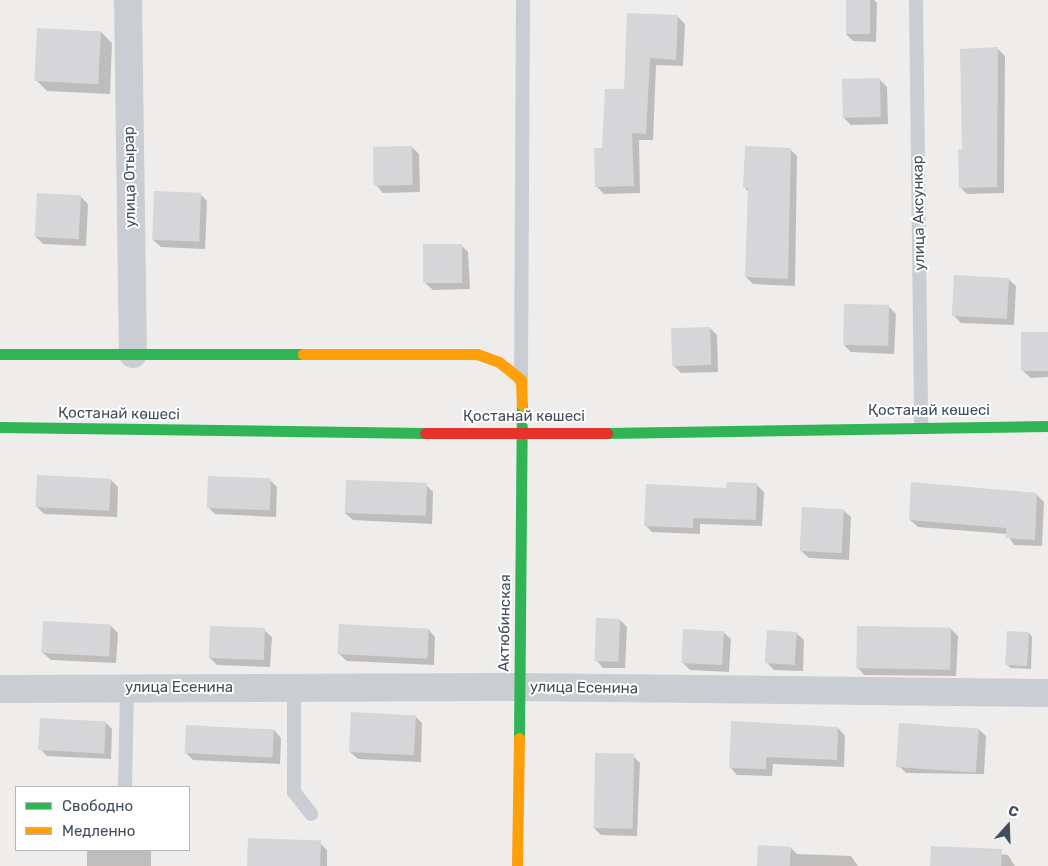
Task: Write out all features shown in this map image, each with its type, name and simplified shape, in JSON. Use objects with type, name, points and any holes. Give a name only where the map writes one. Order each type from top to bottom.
[{"type":"street","name":"улица Отырар","points":[[128,0],[133,354]]},
{"type":"street","points":[[0,354],[477,354],[498,362],[521,380]]},
{"type":"street","name":"Актюбинская","points":[[517,866],[518,687],[524,434],[521,380]]},
{"type":"street","name":"Қостанай көшесі","points":[[0,427],[524,434],[921,425],[1048,426]]},
{"type":"street","name":"улица Есенина","points":[[0,689],[518,687],[1048,692]]},
{"type":"lane","points":[[521,380],[523,0]]},
{"type":"lane","name":"улица Аксункар","points":[[916,0],[921,425]]},
{"type":"lane","points":[[125,786],[127,688]]},
{"type":"lane","points":[[294,688],[294,792],[311,814]]},
{"type":"building","points":[[846,0],[870,0],[870,34],[846,34]]},
{"type":"building","points":[[627,13],[678,15],[676,60],[650,58],[646,134],[632,133],[634,186],[595,187],[594,148],[602,148],[605,89],[624,89]]},
{"type":"building","points":[[37,28],[101,31],[98,84],[34,81]]},
{"type":"building","points":[[998,47],[997,187],[959,188],[958,149],[962,149],[960,49]]},
{"type":"building","points":[[880,78],[881,117],[843,118],[842,79]]},
{"type":"building","points":[[412,146],[413,185],[374,186],[373,147]]},
{"type":"building","points":[[745,146],[791,148],[788,279],[745,277],[748,188],[743,188]]},
{"type":"building","points":[[154,191],[201,193],[199,242],[152,240]]},
{"type":"building","points":[[37,193],[81,195],[79,239],[35,237]]},
{"type":"building","points":[[423,244],[462,244],[462,283],[423,283]]},
{"type":"building","points":[[954,275],[1009,278],[1007,319],[952,316]]},
{"type":"building","points":[[844,304],[889,305],[888,346],[843,345]]},
{"type":"building","points":[[710,327],[711,365],[672,366],[671,328]]},
{"type":"building","points":[[1021,332],[1048,332],[1048,371],[1021,371]]},
{"type":"building","points":[[37,475],[111,479],[109,511],[35,507]]},
{"type":"building","points":[[208,476],[271,478],[270,510],[207,508]]},
{"type":"building","points":[[346,480],[427,483],[426,516],[345,513]]},
{"type":"building","points":[[727,482],[757,483],[756,520],[693,518],[693,528],[644,526],[646,484],[726,488]]},
{"type":"building","points":[[911,482],[1037,493],[1035,540],[1006,538],[1006,528],[909,520]]},
{"type":"building","points":[[802,507],[844,509],[842,553],[800,551]]},
{"type":"building","points":[[596,618],[620,619],[618,662],[594,661]]},
{"type":"building","points":[[43,621],[111,625],[109,657],[41,653]]},
{"type":"building","points":[[339,624],[429,629],[427,659],[337,654]]},
{"type":"building","points":[[210,626],[265,628],[264,660],[209,658]]},
{"type":"building","points":[[857,626],[951,628],[950,670],[856,668]]},
{"type":"building","points":[[683,629],[724,631],[722,665],[681,663]]},
{"type":"building","points":[[767,630],[797,632],[795,665],[765,663]]},
{"type":"building","points":[[1007,631],[1029,632],[1027,666],[1005,665]]},
{"type":"building","points":[[351,712],[416,715],[414,755],[349,752]]},
{"type":"building","points":[[40,718],[106,721],[104,753],[38,750]]},
{"type":"building","points":[[731,721],[838,727],[837,760],[766,757],[766,769],[729,768]]},
{"type":"building","points":[[899,723],[979,729],[976,772],[896,767]]},
{"type":"building","points":[[186,725],[274,730],[272,758],[185,753]]},
{"type":"building","points":[[595,753],[634,754],[633,829],[594,828]]},
{"type":"building","points":[[248,838],[321,841],[320,866],[247,866]]},
{"type":"building","points":[[758,845],[791,847],[790,866],[757,866]]},
{"type":"building","points":[[931,846],[1002,849],[1001,866],[930,866]]},
{"type":"traffic: fast","points":[[0,354],[303,354]]},
{"type":"traffic: fast","points":[[519,738],[522,405]]},
{"type":"traffic: fast","points":[[607,433],[1048,426]]},
{"type":"traffic: fast","points":[[0,427],[425,433]]},
{"type":"traffic: slow","points":[[303,354],[477,354],[499,362],[521,380],[522,405]]},
{"type":"traffic: slow","points":[[517,866],[519,738]]},
{"type":"traffic: jam","points":[[425,433],[607,433]]}]
